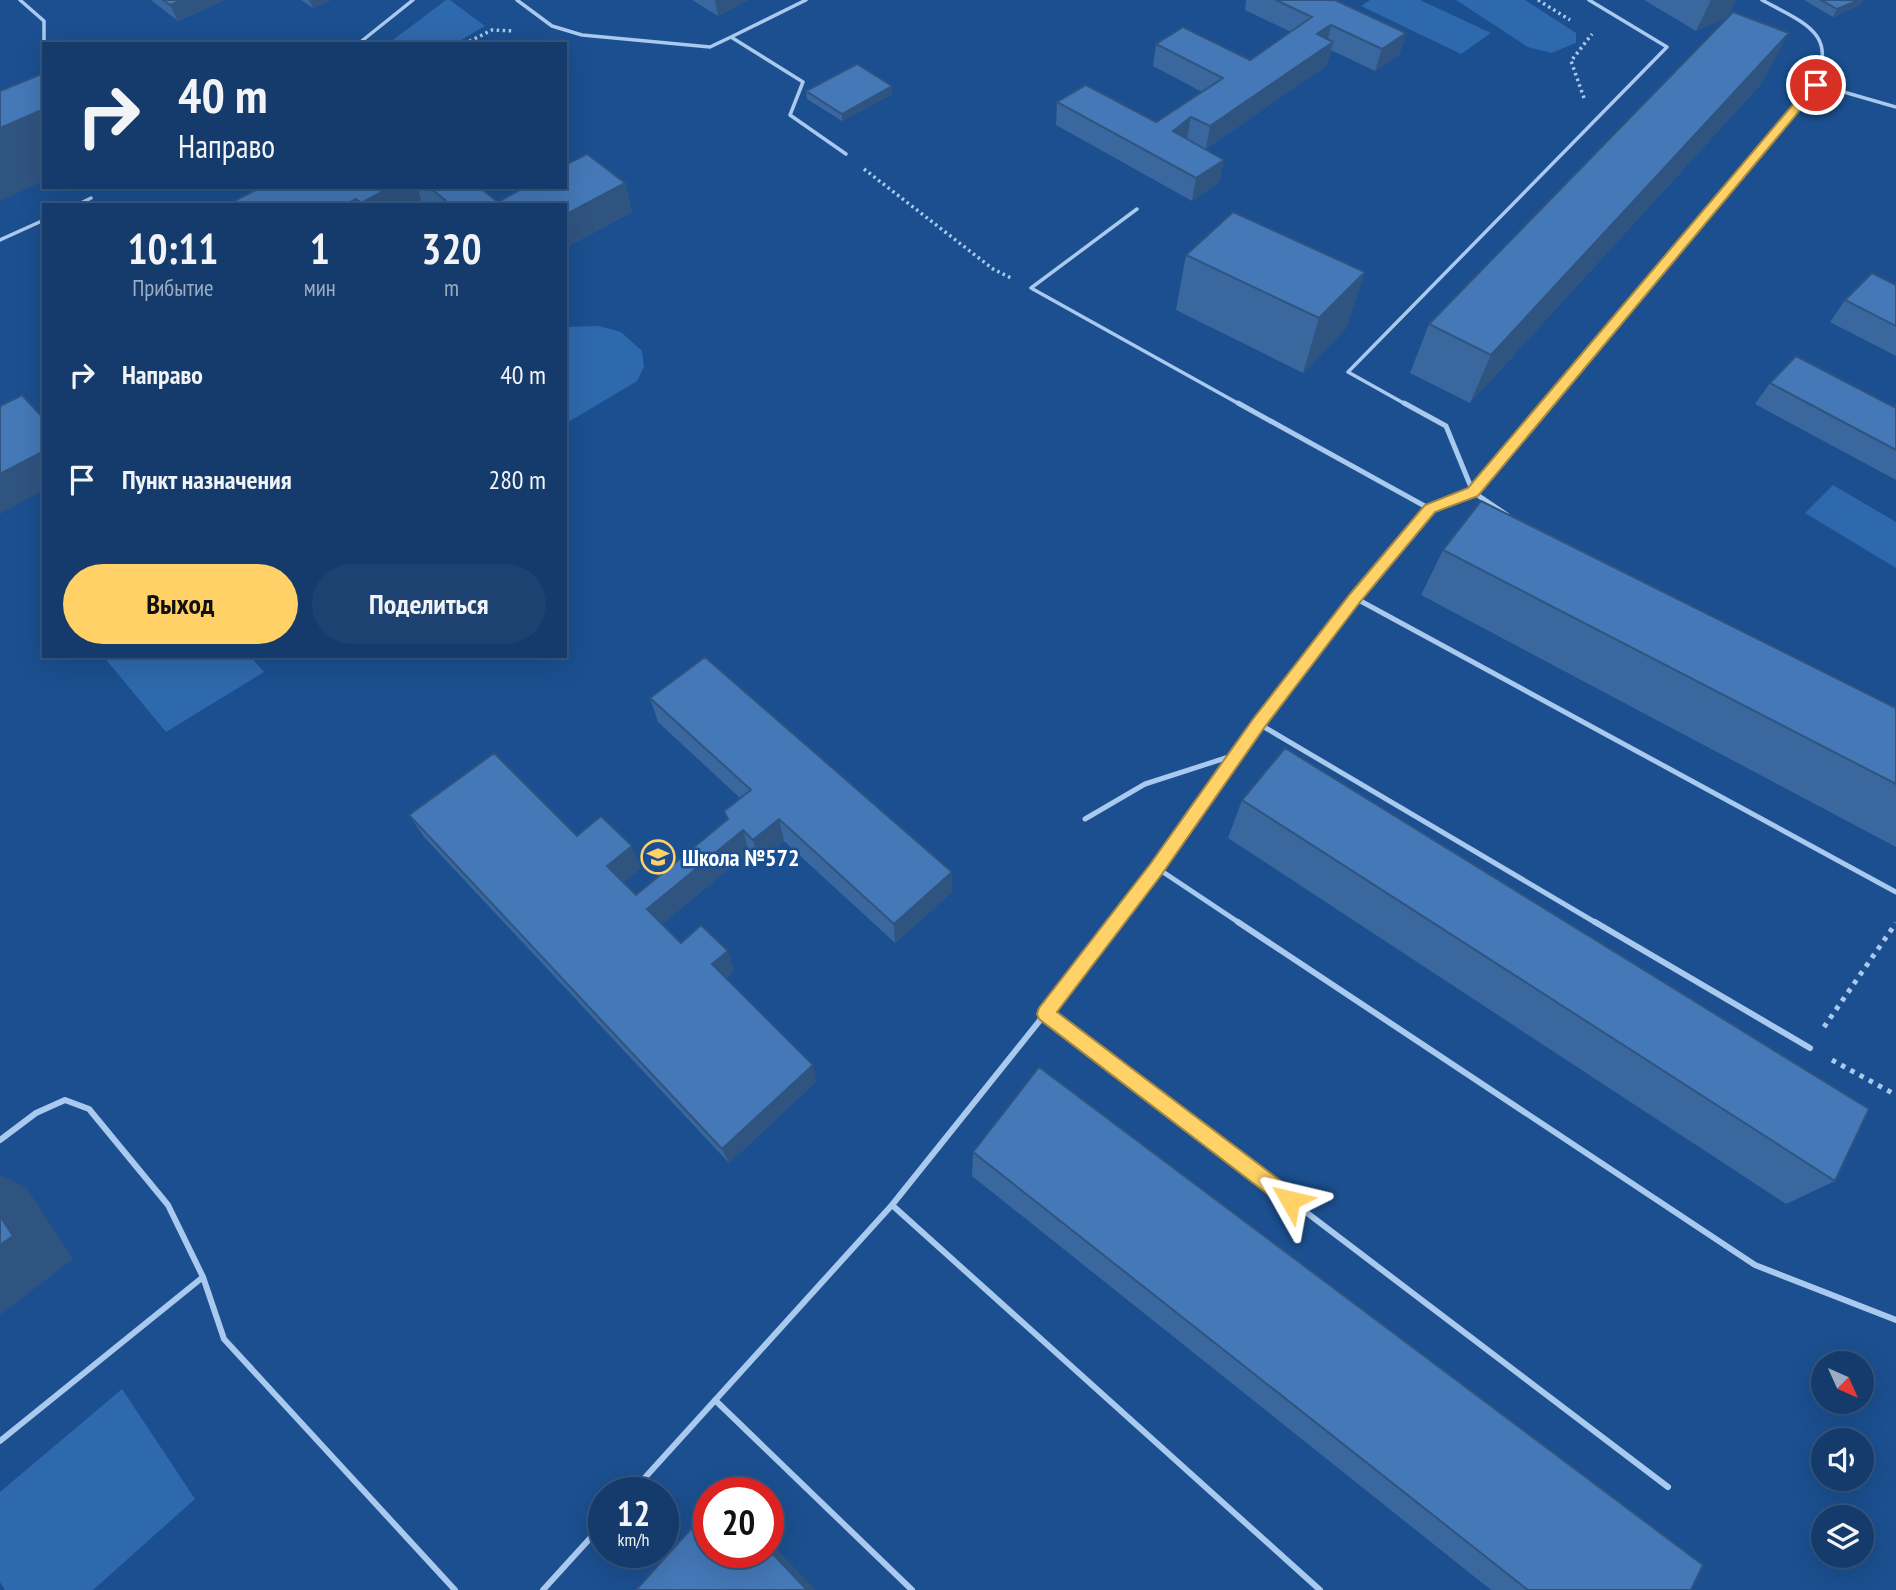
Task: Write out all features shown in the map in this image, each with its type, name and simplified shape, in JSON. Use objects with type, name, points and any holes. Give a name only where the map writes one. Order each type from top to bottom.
[{"type":"lane","points":[[20,0],[44,21],[44,42]]},
{"type":"lane","points":[[360,42],[412,0]]},
{"type":"lane","points":[[517,0],[552,26],[582,35],[710,47],[806,0]]},
{"type":"lane","points":[[1513,519],[1473,492],[1446,426],[1348,372],[1667,47],[1590,0]]},
{"type":"lane","points":[[645,1477],[891,1205],[1045,1014],[1157,868],[1258,724],[1355,598],[1430,509],[1473,492],[1816,85],[1825,69],[1824,50],[1814,30],[1762,0]]},
{"type":"lane","points":[[731,37],[803,82],[790,115],[846,154]]},
{"type":"lane","points":[[1816,85],[1896,107]]},
{"type":"lane","points":[[81,203],[91,198]]},
{"type":"lane","points":[[1138,209],[1031,288],[1430,509]]},
{"type":"lane","points":[[0,240],[42,221]]},
{"type":"lane","points":[[1355,598],[1896,892]]},
{"type":"lane","points":[[1258,724],[1810,1048]]},
{"type":"lane","points":[[1085,819],[1145,784],[1238,754]]},
{"type":"lane","points":[[1157,868],[1755,1265],[1896,1320]]},
{"type":"lane","points":[[1045,1014],[1668,1488]]},
{"type":"lane","points":[[0,1140],[36,1113],[65,1100],[89,1109],[168,1205],[202,1277],[224,1339],[456,1590]]},
{"type":"lane","points":[[891,1205],[1320,1590]]},
{"type":"lane","points":[[0,1441],[202,1277]]},
{"type":"lane","points":[[715,1400],[912,1590]]},
{"type":"lane","points":[[543,1590],[588,1541]]},
{"type":"path","points":[[1538,0],[1572,21]]},
{"type":"path","points":[[468,42],[492,30],[539,32],[552,26]]},
{"type":"path","points":[[1583,28],[1594,35],[1571,61],[1592,124]]},
{"type":"path","points":[[846,154],[993,269],[1031,288]]},
{"type":"path","points":[[1896,923],[1810,1048],[1896,1095]]},
{"type":"shaded area","points":[[446,0],[450,0],[485,26],[454,42],[390,42]]},
{"type":"shaded area","points":[[1370,0],[1420,0],[1491,33],[1461,54],[1361,6]]},
{"type":"shaded area","points":[[1456,0],[1525,0],[1576,33],[1576,43],[1551,53],[1528,47]]},
{"type":"shaded area","points":[[599,326],[621,332],[642,351],[644,367],[637,381],[567,423],[567,327]]},
{"type":"shaded area","points":[[1833,485],[1896,522],[1896,568],[1805,513]]},
{"type":"shaded area","points":[[105,658],[252,658],[264,672],[166,732]]},
{"type":"shaded area","points":[[122,1389],[195,1499],[93,1590],[5,1590],[0,1582],[0,1492]]},
{"type":"building","points":[[163,0],[182,0],[170,5]]},
{"type":"building","points":[[1276,0],[1335,0],[1406,33],[1382,49],[1331,25],[1317,34],[1333,42],[1210,126],[1191,117],[1173,131],[1224,160],[1196,178],[1057,102],[1086,85],[1156,122],[1223,78],[1156,44],[1183,27],[1250,60],[1312,17]]},
{"type":"building","points":[[1821,0],[1859,0],[1837,9]]},
{"type":"building","points":[[1733,12],[1789,33],[1491,355],[1429,324]]},
{"type":"building","points":[[857,64],[892,86],[842,114],[806,91]]},
{"type":"building","points":[[42,74],[42,110],[0,128],[0,91]]},
{"type":"building","points":[[587,154],[625,183],[567,214],[567,203],[449,203],[431,189],[482,189],[498,202],[521,189],[567,189],[567,164]]},
{"type":"building","points":[[258,189],[378,189],[382,192],[361,203],[356,199],[349,203],[230,203]]},
{"type":"building","points":[[1233,212],[1365,272],[1319,318],[1186,255]]},
{"type":"building","points":[[1872,273],[1896,285],[1896,326],[1845,300]]},
{"type":"building","points":[[1796,356],[1894,407],[1896,405],[1896,450],[1770,383]]},
{"type":"building","points":[[22,395],[42,417],[42,452],[0,474],[0,406]]},
{"type":"building","points":[[1481,501],[1896,708],[1896,784],[1443,550]]},
{"type":"building","points":[[705,657],[952,872],[894,924],[779,819],[753,840],[743,830],[647,909],[681,943],[701,925],[728,951],[712,964],[813,1065],[722,1149],[409,815],[494,753],[577,836],[601,816],[632,846],[607,866],[636,895],[728,819],[724,811],[751,790],[650,698]]},
{"type":"building","points":[[1285,748],[1869,1109],[1835,1181],[1242,800]]},
{"type":"building","points":[[1039,1067],[1703,1565],[1691,1590],[1528,1590],[973,1152]]},
{"type":"building","points":[[0,1216],[13,1236],[0,1245]]},
{"type":"building","points":[[693,1527],[693,1568],[784,1568],[784,1566],[807,1590],[636,1590],[656,1568],[679,1568],[679,1542]]},
{"type":"place","name":"Школа №572","points":[[658,857]]},
{"type":"route","points":[[1290,1200],[1045,1014],[1157,868],[1258,724],[1355,598],[1430,509],[1473,492],[1816,85]]}]
